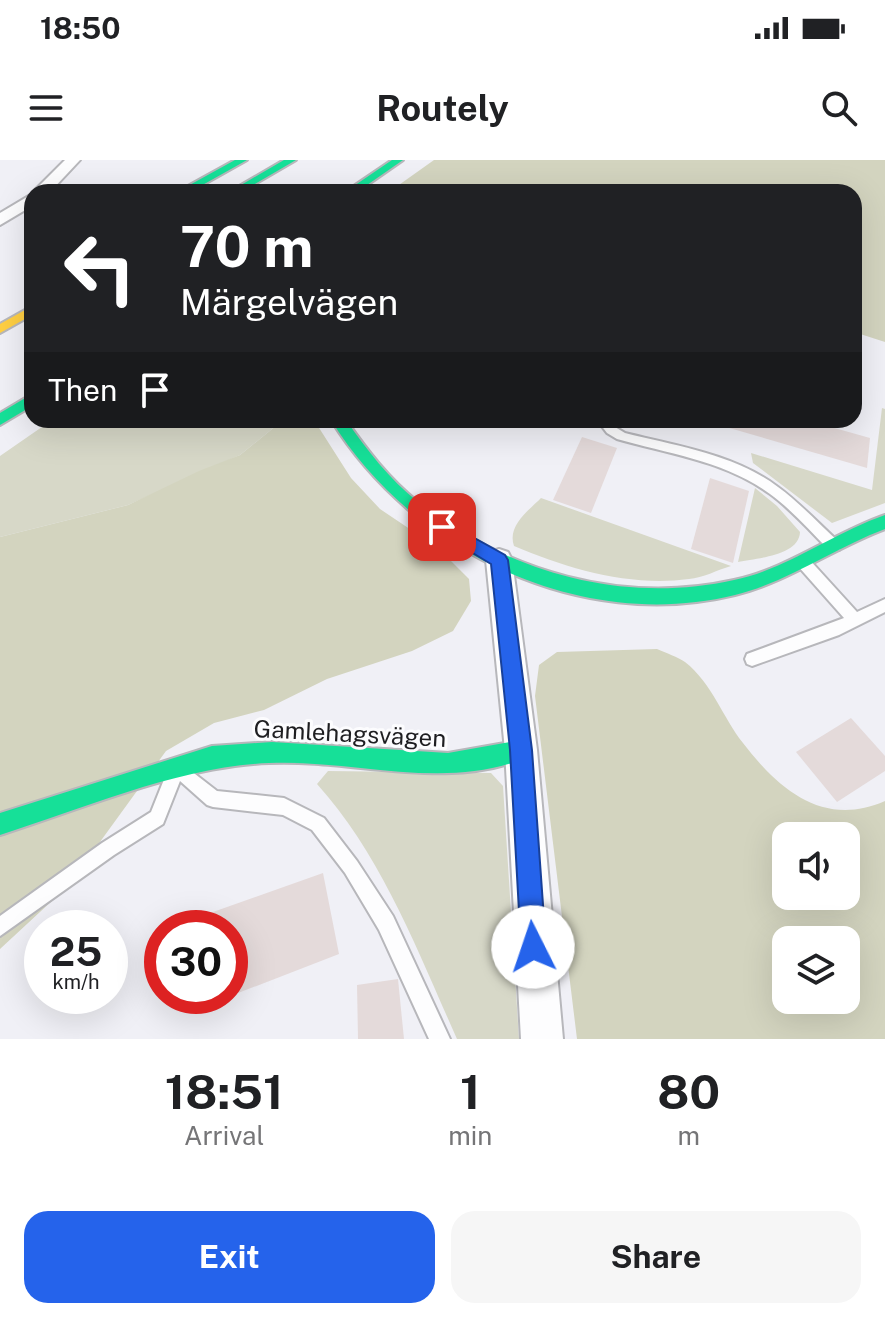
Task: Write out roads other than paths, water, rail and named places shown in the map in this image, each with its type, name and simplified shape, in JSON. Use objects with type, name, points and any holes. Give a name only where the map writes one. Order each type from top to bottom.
[{"type":"main road","points":[[197,184],[242,160]]},
{"type":"main road","points":[[248,184],[291,160]]},
{"type":"main road","points":[[362,184],[398,160]]},
{"type":"main road","points":[[0,329],[24,315]]},
{"type":"main road","points":[[0,420],[24,404]]},
{"type":"main road","points":[[342,428],[357,454],[380,478],[442,527],[499,560],[557,582],[665,599],[736,587],[802,561],[885,522]]},
{"type":"main road","name":"Gamlehagsvägen","points":[[0,824],[177,768],[243,751],[283,749],[450,764],[521,750]]},
{"type":"street","points":[[49,184],[73,160]]},
{"type":"street","points":[[0,220],[24,204]]},
{"type":"street","points":[[499,560],[521,750],[542,1039]]},
{"type":"lane","points":[[609,428],[621,436],[703,458],[755,478],[775,491],[834,546]]},
{"type":"lane","points":[[802,561],[855,620]]},
{"type":"lane","points":[[752,659],[789,648],[885,605]]},
{"type":"lane","points":[[0,927],[108,849],[157,818],[177,768],[213,799],[284,807],[318,824],[351,867],[386,923],[440,1039]]}]
